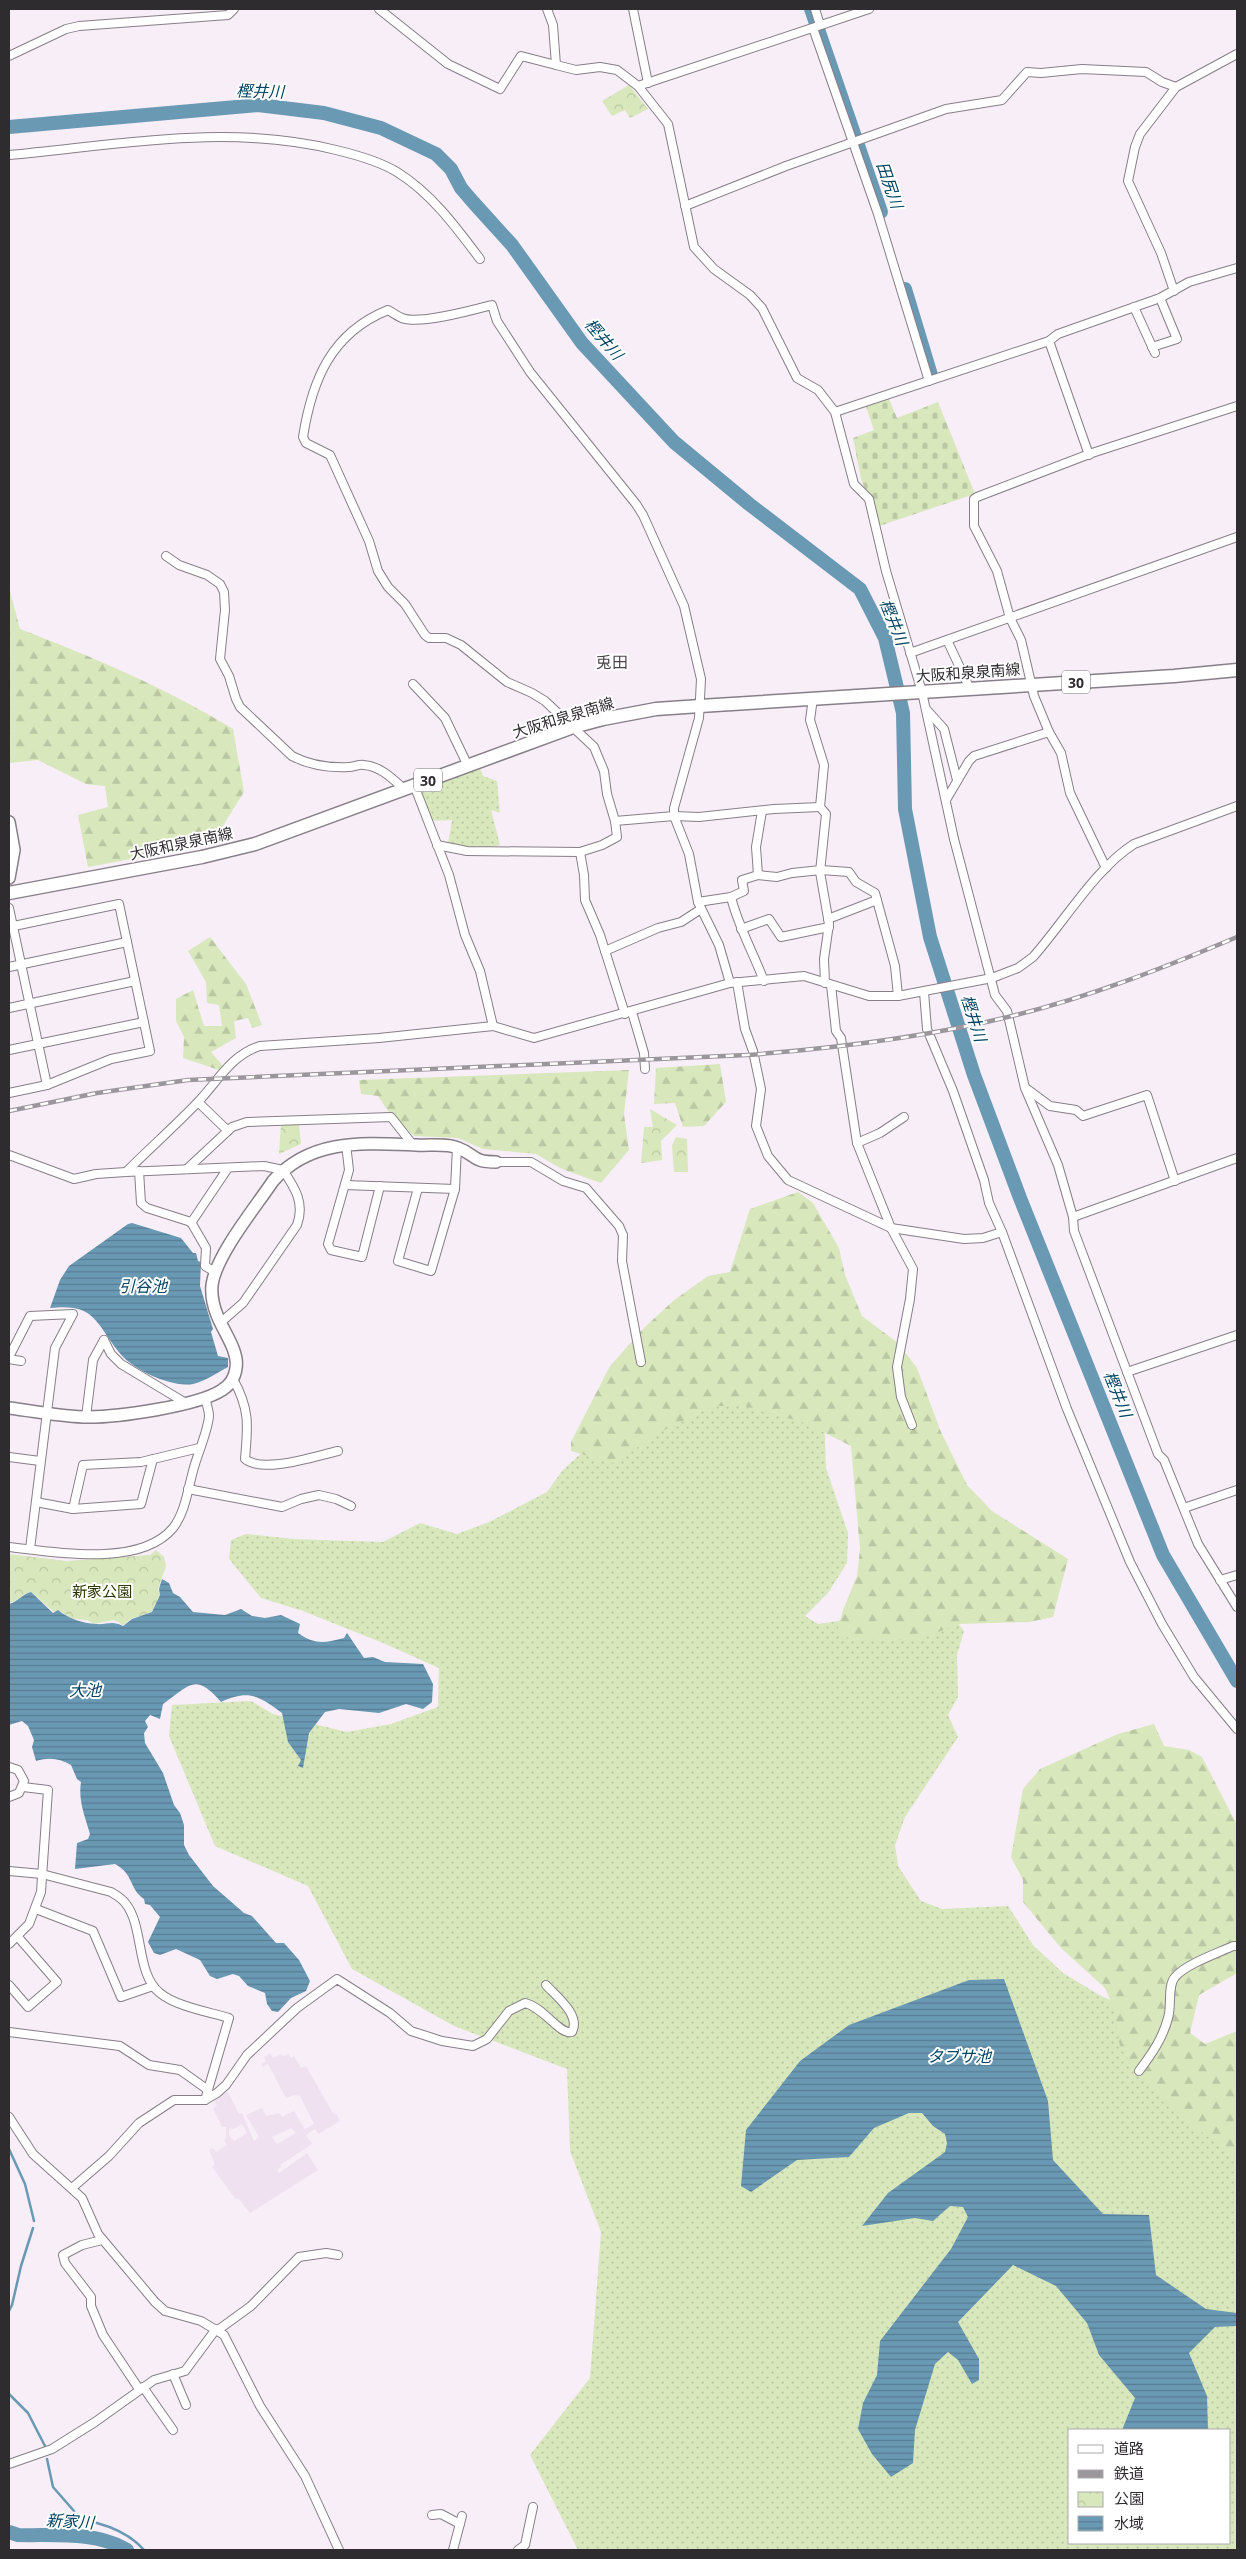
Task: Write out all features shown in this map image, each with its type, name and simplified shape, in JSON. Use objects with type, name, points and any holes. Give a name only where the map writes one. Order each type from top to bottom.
[{"type":"main road","name":"大阪和泉泉南線","points":[[9,893],[202,857],[255,844],[573,727],[602,719],[647,711],[700,706],[1237,670]]},
{"type":"street","points":[[9,56],[66,29],[79,26],[228,14],[234,9]]},
{"type":"street","points":[[379,9],[448,64],[500,89],[521,56],[576,70],[600,67],[617,70],[638,86],[668,124],[694,246],[714,269],[750,295],[762,308],[797,378],[818,390],[835,412],[854,484],[869,499],[886,570],[919,692],[925,707],[990,978],[996,995],[1007,1012],[1025,1088],[1058,1166],[1074,1217],[1074,1231],[1158,1454],[1164,1460],[1198,1544],[1237,1606]]},
{"type":"street","points":[[547,9],[553,25],[556,65]]},
{"type":"street","points":[[633,9],[648,83]]},
{"type":"street","points":[[815,9],[817,26],[930,381]]},
{"type":"street","points":[[638,86],[869,9]]},
{"type":"street","points":[[1174,291],[1161,253],[1128,181],[1140,134],[1176,87],[1237,54]]},
{"type":"street","points":[[685,206],[786,166],[946,109],[1002,100],[1027,72],[1041,73],[1082,69],[1146,72],[1162,82],[1176,87]]},
{"type":"street","points":[[9,155],[170,138],[258,137],[320,146],[372,160],[402,176],[439,208],[480,259]]},
{"type":"street","points":[[835,412],[1049,341],[1058,334],[1160,298],[1197,279],[1237,268]]},
{"type":"street","points":[[1134,307],[1154,350],[1177,339],[1160,298]]},
{"type":"street","points":[[437,845],[467,851],[580,852],[602,845],[617,836],[600,755],[594,746],[545,701],[507,682],[461,645],[446,638],[429,638],[424,635],[405,604],[388,587],[378,571],[369,541],[330,455],[306,443],[303,437],[314,388],[325,361],[356,327],[368,318],[388,310],[410,320],[456,314],[492,305],[497,321],[530,372],[636,504],[643,515],[684,606],[701,679],[700,706],[696,736],[674,808],[674,816],[689,854],[700,906],[719,945],[733,982],[745,1029],[753,1051],[761,1089],[756,1126],[768,1156],[788,1180],[891,1228],[964,1239],[983,1238],[1002,1232]]},
{"type":"street","points":[[1049,341],[1089,455]]},
{"type":"street","points":[[1106,868],[1070,793],[1061,753],[1049,732],[1031,684],[1021,640],[1010,618],[997,572],[974,526],[974,500],[977,496],[1089,455],[1237,406]]},
{"type":"street","points":[[910,653],[1237,537]]},
{"type":"street","points":[[166,556],[179,566],[215,579],[224,592],[225,610],[220,660],[229,676],[240,707],[292,756],[301,761],[316,765],[350,767],[364,765],[387,774],[409,787],[437,845],[448,875],[465,936],[480,971],[493,1026]]},
{"type":"street","points":[[947,640],[970,689]]},
{"type":"street","points":[[413,684],[422,696],[445,718],[468,766]]},
{"type":"street","points":[[813,698],[810,720],[824,765],[820,807],[826,814],[821,870],[828,923],[824,959],[836,1031],[840,1038],[857,1143],[891,1228],[913,1269],[910,1299],[897,1367],[902,1397],[912,1426]]},
{"type":"street","points":[[925,707],[944,729],[957,780]]},
{"type":"street","points":[[946,800],[974,756],[1049,732]]},
{"type":"street","points":[[126,1172],[198,1102],[234,1059],[242,1053],[260,1046],[380,1038],[493,1026],[534,1038],[629,1013],[733,982],[764,981],[804,976],[869,996],[898,996],[990,978],[1018,968],[1033,957],[1106,868],[1122,852],[1134,844],[1237,806]]},
{"type":"street","points":[[615,821],[674,816],[699,817],[820,807]]},
{"type":"street","points":[[758,875],[756,847],[762,811]]},
{"type":"street","points":[[9,822],[11,853],[9,878]]},
{"type":"street","points":[[580,852],[584,875],[585,900],[644,1053],[645,1069]]},
{"type":"street","points":[[605,951],[658,928],[681,922],[700,906],[744,892],[742,880],[758,875],[777,877],[821,870],[849,872],[856,882],[875,893],[895,966],[898,996]]},
{"type":"street","points":[[731,897],[741,929],[764,981]]},
{"type":"street","points":[[741,929],[768,919],[782,937],[828,923],[877,900]]},
{"type":"street","points":[[9,1093],[47,1085],[110,1059],[150,1051],[119,904],[11,927]]},
{"type":"street","points":[[9,908],[11,927],[21,964],[47,1085]]},
{"type":"street","points":[[9,967],[127,942]]},
{"type":"street","points":[[9,1008],[136,981]]},
{"type":"street","points":[[926,991],[927,1029],[953,1091],[984,1180],[989,1203],[1002,1232],[1067,1409],[1130,1562],[1162,1624],[1194,1677],[1237,1729]]},
{"type":"street","points":[[9,1050],[144,1022]]},
{"type":"street","points":[[1025,1088],[1050,1106],[1076,1110],[1083,1116],[1147,1095],[1175,1180]]},
{"type":"street","points":[[198,1102],[228,1131]]},
{"type":"street","points":[[187,1169],[228,1131],[239,1123],[247,1122],[391,1117],[413,1145]]},
{"type":"street","points":[[857,1143],[880,1133],[904,1117]]},
{"type":"street","points":[[346,1144],[349,1170],[328,1244],[331,1250],[362,1257],[380,1186]]},
{"type":"street","points":[[9,1408],[86,1417],[126,1415],[205,1397],[223,1390],[233,1379],[236,1366],[235,1357],[220,1322],[212,1295],[216,1272],[225,1253],[283,1170],[314,1152],[346,1144],[457,1147],[480,1162],[531,1162],[563,1181],[586,1188],[621,1228],[623,1235],[622,1261],[641,1362]]},
{"type":"street","points":[[418,1188],[398,1261],[431,1271],[455,1189],[457,1147]]},
{"type":"street","points":[[9,1156],[74,1179],[96,1174],[139,1171],[264,1166],[283,1170],[300,1201],[300,1217],[297,1225],[243,1303],[220,1322]]},
{"type":"street","points":[[1074,1217],[1237,1158]]},
{"type":"street","points":[[191,1222],[228,1168]]},
{"type":"street","points":[[139,1171],[141,1203],[147,1208],[191,1222],[206,1248],[205,1266],[216,1272]]},
{"type":"street","points":[[345,1185],[455,1189]]},
{"type":"street","points":[[21,1360],[9,1358],[30,1316],[73,1314],[55,1348],[30,1549]]},
{"type":"street","points":[[1126,1372],[1237,1335]]},
{"type":"street","points":[[86,1417],[94,1360],[104,1340],[111,1354],[121,1364],[184,1402]]},
{"type":"street","points":[[233,1379],[240,1392],[248,1420],[245,1459],[252,1464],[272,1465],[338,1451]]},
{"type":"street","points":[[9,1547],[88,1554],[138,1551],[160,1539],[173,1528],[182,1511],[209,1416],[205,1397]]},
{"type":"street","points":[[73,1509],[83,1465],[153,1459],[199,1448]]},
{"type":"street","points":[[9,1457],[40,1461]]},
{"type":"street","points":[[36,1502],[73,1509],[141,1504],[153,1459]]},
{"type":"street","points":[[188,1489],[282,1507],[301,1499],[319,1495],[336,1499],[351,1506]]},
{"type":"street","points":[[1184,1508],[1237,1490]]},
{"type":"street","points":[[1220,1580],[1237,1575]]},
{"type":"street","points":[[9,1768],[21,1773],[24,1781],[19,1793],[9,1796]]},
{"type":"street","points":[[9,1944],[29,1924],[36,1909],[42,1874],[48,1790],[23,1787]]},
{"type":"street","points":[[9,1871],[42,1874],[111,1892],[127,1904],[153,1986],[168,1999],[229,2018],[205,2100]]},
{"type":"street","points":[[36,1909],[93,1930],[121,1997],[153,1986]]},
{"type":"street","points":[[9,1985],[28,2007],[57,1982],[18,1937]]},
{"type":"street","points":[[1138,2072],[1165,2029],[1169,2015],[1172,1984],[1175,1977],[1233,1946],[1237,1946]]},
{"type":"street","points":[[72,2188],[110,2156],[139,2123],[174,2100],[205,2100],[226,2085],[247,2055],[272,2031],[297,2008],[337,1979],[390,2013],[414,2033],[442,2041],[473,2046],[486,2039],[509,2011],[525,2003],[545,2012],[559,2029],[572,2032],[574,2029],[572,2016],[546,1985]]},
{"type":"street","points":[[9,2032],[120,2046],[149,2065],[174,2067],[180,2070],[208,2090]]},
{"type":"street","points":[[9,2117],[12,2126],[33,2154],[82,2198],[102,2240],[165,2311],[189,2316],[224,2335],[260,2406],[306,2476],[339,2550]]},
{"type":"street","points":[[102,2240],[82,2245],[63,2255],[65,2263],[91,2297],[90,2306],[96,2322],[172,2430]]},
{"type":"street","points":[[11,2464],[52,2449],[102,2417],[154,2380],[185,2371],[217,2330],[251,2306],[298,2257],[326,2253],[338,2255]]},
{"type":"street","points":[[173,2374],[186,2405]]},
{"type":"street","points":[[518,2550],[524,2545],[533,2507]]},
{"type":"street","points":[[432,2515],[441,2514],[461,2520],[453,2550]]},
{"type":"shaded area","points":[[270,2053],[273,2058],[281,2054],[283,2056],[288,2054],[291,2058],[294,2056],[301,2068],[306,2066],[334,2115],[336,2114],[340,2121],[318,2134],[315,2129],[306,2135],[312,2144],[280,2165],[281,2167],[277,2170],[279,2173],[307,2153],[318,2170],[250,2213],[239,2199],[235,2198],[212,2167],[215,2165],[209,2150],[213,2148],[216,2152],[227,2145],[224,2140],[226,2138],[226,2127],[222,2127],[213,2108],[217,2106],[213,2099],[228,2092],[239,2114],[242,2113],[254,2141],[259,2137],[246,2115],[262,2108],[266,2116],[279,2113],[282,2117],[294,2111],[304,2128],[303,2130],[314,2124],[300,2096],[294,2095],[286,2098],[268,2064],[263,2067],[261,2064],[266,2061],[264,2057]],"holes":[[[242,2124],[247,2133],[234,2141],[229,2136],[229,2128],[233,2129]],[[291,2128],[296,2133],[277,2144],[272,2137]]]},
{"type":"green space","points":[[629,85],[648,109],[630,118],[625,110],[612,116],[602,101]]},
{"type":"green space","points":[[888,397],[897,418],[938,402],[975,494],[879,526],[861,479],[853,438],[874,430],[865,404]]},
{"type":"green space","points":[[9,587],[20,629],[129,674],[182,700],[233,729],[244,792],[214,840],[191,848],[88,867],[78,815],[108,807],[105,786],[86,784],[38,760],[10,763]]},
{"type":"green space","points":[[479,766],[483,776],[497,781],[500,813],[491,810],[500,845],[479,849],[448,844],[452,820],[429,821],[420,788]]},
{"type":"green space","points":[[210,937],[246,984],[262,1025],[252,1028],[248,1018],[234,1021],[236,1038],[211,1052],[223,1066],[219,1070],[183,1058],[184,1037],[176,1021],[176,999],[193,990],[204,1026],[222,1026],[219,1005],[207,1003],[206,982],[188,951]]},
{"type":"green space","points":[[720,1064],[726,1102],[704,1126],[683,1127],[675,1103],[654,1104],[656,1068]]},
{"type":"green space","points":[[629,1070],[624,1114],[629,1150],[601,1183],[562,1169],[536,1154],[483,1149],[458,1138],[414,1136],[388,1111],[378,1096],[361,1094],[359,1080]]},
{"type":"green space","points":[[650,1109],[677,1125],[661,1141],[662,1160],[641,1163],[644,1127],[653,1127]]},
{"type":"green space","points":[[281,1124],[299,1125],[301,1144],[279,1154]]},
{"type":"green space","points":[[676,1137],[687,1139],[688,1172],[674,1172],[672,1146]]},
{"type":"green space","points":[[798,1192],[813,1203],[839,1248],[845,1275],[862,1316],[898,1343],[917,1368],[941,1432],[967,1485],[992,1511],[1068,1559],[1053,1617],[1029,1622],[958,1624],[919,1640],[851,1639],[837,1632],[843,1610],[857,1576],[860,1549],[851,1446],[805,1423],[745,1406],[713,1406],[666,1429],[613,1463],[571,1451],[571,1442],[610,1366],[644,1328],[673,1301],[708,1276],[730,1272],[750,1209]]},
{"type":"green space","points":[[823,1386],[826,1468],[848,1533],[847,1563],[828,1593],[805,1616],[818,1624],[873,1616],[949,1611],[964,1631],[957,1655],[958,1697],[948,1715],[958,1737],[905,1817],[895,1845],[898,1866],[921,1901],[942,1909],[1008,1906],[1033,1945],[1063,1973],[1101,1996],[1140,2012],[1237,2127],[1237,2550],[578,2550],[530,2455],[590,2378],[601,2232],[570,2151],[567,2069],[454,2026],[352,1969],[308,1886],[215,1846],[169,1736],[172,1705],[251,1701],[273,1714],[347,1732],[391,1724],[438,1707],[439,1668],[303,1611],[261,1598],[229,1559],[231,1540],[246,1534],[293,1539],[383,1542],[420,1523],[457,1534],[489,1522],[547,1492],[562,1471],[632,1406]]},
{"type":"green space","name":"新家公園","points":[[156,1550],[164,1557],[166,1566],[158,1589],[160,1595],[152,1612],[131,1619],[123,1625],[114,1620],[94,1624],[87,1620],[73,1619],[58,1610],[54,1612],[31,1592],[9,1603],[9,1554],[66,1561],[150,1555]]},
{"type":"green space","points":[[1154,1724],[1164,1746],[1189,1750],[1202,1757],[1237,1825],[1237,1973],[1199,1995],[1190,2033],[1205,2044],[1237,2031],[1237,2160],[1169,2106],[1132,2065],[1120,2047],[1114,2008],[1105,1988],[1061,1948],[1023,1902],[1023,1880],[1011,1857],[1023,1789],[1040,1769],[1118,1734]]},
{"type":"water","name":"引谷池","points":[[132,1223],[181,1238],[193,1253],[196,1253],[198,1261],[201,1262],[200,1286],[213,1329],[211,1332],[218,1356],[228,1358],[228,1367],[193,1384],[174,1383],[163,1380],[152,1376],[124,1358],[98,1323],[85,1311],[65,1307],[50,1308],[60,1280],[69,1266]]},
{"type":"water","name":"大池","points":[[162,1579],[169,1583],[173,1593],[180,1597],[193,1612],[225,1615],[241,1609],[252,1616],[265,1618],[281,1615],[300,1624],[298,1633],[310,1640],[320,1642],[344,1638],[347,1633],[364,1658],[373,1657],[385,1662],[423,1664],[433,1684],[432,1702],[423,1709],[406,1704],[379,1713],[339,1709],[325,1712],[309,1733],[303,1768],[298,1766],[301,1760],[288,1742],[282,1713],[267,1702],[253,1696],[239,1696],[221,1702],[205,1687],[198,1684],[192,1685],[186,1687],[163,1704],[160,1719],[150,1715],[145,1721],[148,1727],[144,1733],[145,1743],[163,1773],[174,1805],[180,1813],[184,1825],[184,1845],[189,1855],[213,1886],[244,1913],[252,1916],[276,1943],[284,1943],[299,1960],[310,1981],[306,1991],[291,1998],[278,2012],[272,2011],[267,2004],[265,1993],[248,1986],[239,1976],[233,1974],[217,1979],[210,1976],[200,1960],[176,1949],[160,1955],[154,1953],[148,1942],[160,1917],[150,1905],[145,1904],[144,1899],[136,1891],[129,1877],[121,1868],[115,1864],[75,1869],[77,1843],[88,1839],[90,1834],[81,1802],[81,1782],[77,1779],[71,1765],[67,1763],[54,1759],[36,1761],[32,1747],[34,1740],[28,1726],[22,1721],[9,1725],[9,1604],[31,1592],[53,1613],[58,1610],[81,1622],[96,1624],[116,1623],[123,1626],[132,1619],[152,1612],[160,1595],[159,1589]]},
{"type":"water","name":"タブサ池","points":[[1004,1979],[1048,2101],[1053,2160],[1103,2214],[1149,2215],[1156,2275],[1206,2309],[1237,2313],[1237,2326],[1215,2327],[1189,2353],[1207,2396],[1208,2429],[1122,2429],[1135,2398],[1099,2355],[1087,2323],[1056,2286],[1013,2265],[958,2322],[979,2359],[979,2380],[972,2384],[958,2360],[948,2352],[935,2364],[915,2430],[913,2463],[891,2477],[872,2454],[858,2429],[863,2403],[877,2375],[880,2341],[951,2249],[968,2217],[963,2207],[950,2206],[933,2221],[915,2218],[862,2226],[888,2193],[945,2152],[947,2143],[945,2134],[933,2126],[922,2113],[909,2113],[874,2128],[849,2157],[797,2160],[751,2192],[741,2186],[746,2130],[800,2061],[849,2025],[969,1980]]},
{"type":"waterway","name":"田尻川","points":[[811,9],[881,212]]},
{"type":"waterway","name":"樫井川","points":[[9,127],[258,105],[324,113],[381,128],[436,154],[451,169],[461,188],[512,245],[582,343],[674,442],[749,504],[860,589],[885,638],[903,713],[905,809],[930,937],[974,1075],[1020,1198],[1163,1555],[1237,1681]]},
{"type":"waterway","name":"田尻川","points":[[905,289],[931,375]]},
{"type":"waterway","points":[[9,2149],[25,2184],[34,2221]]},
{"type":"waterway","points":[[9,2311],[33,2228]]},
{"type":"waterway","points":[[9,2394],[28,2413],[46,2448]]},
{"type":"waterway","points":[[47,2459],[53,2487],[74,2511],[77,2518],[116,2530],[134,2540],[144,2550]]},
{"type":"waterway","name":"新家川","points":[[9,2532],[18,2535],[88,2537],[115,2544],[127,2550]]},
{"type":"railway","points":[[9,1111],[97,1093],[188,1080],[747,1055],[883,1041],[983,1023],[1073,999],[1128,980],[1237,937]]},
{"type":"district","name":"兎田","points":[[612,662]]}]
